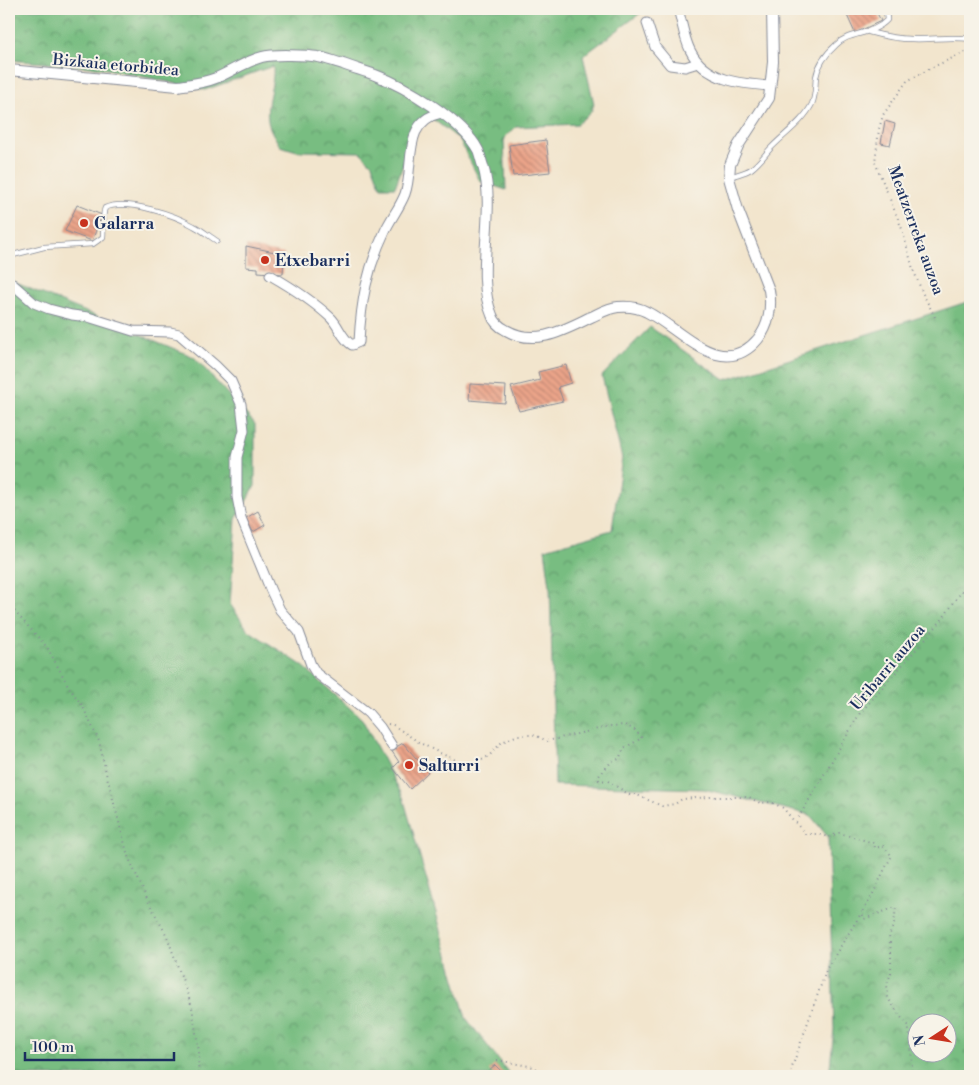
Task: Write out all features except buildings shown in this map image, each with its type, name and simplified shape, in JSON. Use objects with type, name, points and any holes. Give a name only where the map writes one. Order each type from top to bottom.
[{"type":"street","points":[[678,9],[689,49],[698,63],[723,78],[742,84],[771,86]]},
{"type":"street","name":"Bizkaia etorbidea","points":[[9,70],[178,86],[197,84],[214,79],[262,57],[318,56],[377,75],[427,102],[464,132],[478,150],[488,193],[486,278],[488,304],[492,317],[500,326],[508,332],[522,337],[537,338],[555,334],[610,308],[632,306],[646,311],[665,322],[706,350],[718,355],[732,356],[752,347],[764,332],[771,304],[769,290],[738,210],[729,178],[730,165],[738,146],[769,98],[771,86],[772,9]]},
{"type":"street","points":[[647,23],[655,47],[670,65],[685,67],[698,63]]},
{"type":"street","points":[[270,275],[306,298],[326,314],[335,323],[347,342],[352,345],[359,342],[365,285],[380,243],[406,190],[414,136],[424,122],[441,113]]},
{"type":"street","points":[[9,281],[34,303],[49,309],[88,317],[133,331],[179,334],[231,381],[240,404],[244,430],[237,457],[239,512],[270,591],[280,610],[299,632],[311,665],[316,673],[350,698],[374,719],[392,746]]},
{"type":"lane","points":[[729,178],[750,170],[760,162],[804,115],[812,103],[816,90],[816,76],[823,60],[837,43],[848,37],[869,32],[882,26],[887,20],[886,9]]},
{"type":"lane","points":[[869,32],[896,38],[954,37],[970,39]]},
{"type":"lane","points":[[9,256],[44,248],[93,244],[103,237],[103,212],[105,208],[114,205],[149,208],[161,212],[194,226],[216,241]]},
{"type":"path","name":"Meatzerreka auzoa","points":[[935,317],[913,270],[902,229],[875,162],[878,129],[883,115],[907,81],[970,50]]},
{"type":"path","name":"Uribarri auzoa","points":[[795,822],[860,713],[942,621],[970,582]]},
{"type":"path","points":[[9,597],[15,612],[47,647],[70,689],[82,705],[99,741],[128,856],[147,899],[167,936],[190,999],[199,1052],[198,1076]]},
{"type":"path","points":[[374,719],[393,725],[420,743],[442,754],[460,762],[474,764],[489,756],[502,742],[518,735],[535,735],[547,741],[611,726],[625,725],[635,730],[642,738],[624,748],[619,759],[612,761],[598,777],[599,780],[608,781],[630,795],[637,795],[662,806],[674,804],[682,799],[749,797],[760,803],[771,802],[783,808],[805,834],[818,834],[828,837],[838,833],[874,843],[875,848],[883,846],[892,856],[868,904],[827,968],[790,1076]]},
{"type":"path","points":[[862,912],[864,919],[896,907],[890,936],[891,966],[887,984],[888,998],[908,1025],[912,1066],[909,1076]]},
{"type":"path","points":[[497,1060],[534,1067],[548,1076]]},
{"type":"green space","points":[[9,9],[646,9],[583,56],[594,104],[591,112],[577,124],[516,127],[506,136],[504,141],[506,190],[480,181],[459,139],[430,117],[411,129],[403,165],[395,187],[381,187],[372,164],[360,152],[297,151],[280,146],[271,131],[267,114],[273,80],[273,66],[205,90],[103,68],[9,60]]},
{"type":"green space","points":[[9,280],[194,357],[255,424],[255,486],[236,519],[230,604],[248,630],[303,666],[362,719],[403,797],[466,1018],[511,1076],[9,1076]]},
{"type":"green space","points":[[970,301],[970,1076],[829,1076],[834,1029],[828,837],[810,815],[704,789],[555,785],[550,586],[545,549],[612,530],[622,458],[602,376],[650,327],[725,380]]},
{"type":"place","name":"Galarra","points":[[84,223]]},
{"type":"place","name":"Etxebarri","points":[[265,260]]},
{"type":"place","name":"Salturri","points":[[409,765]]}]
